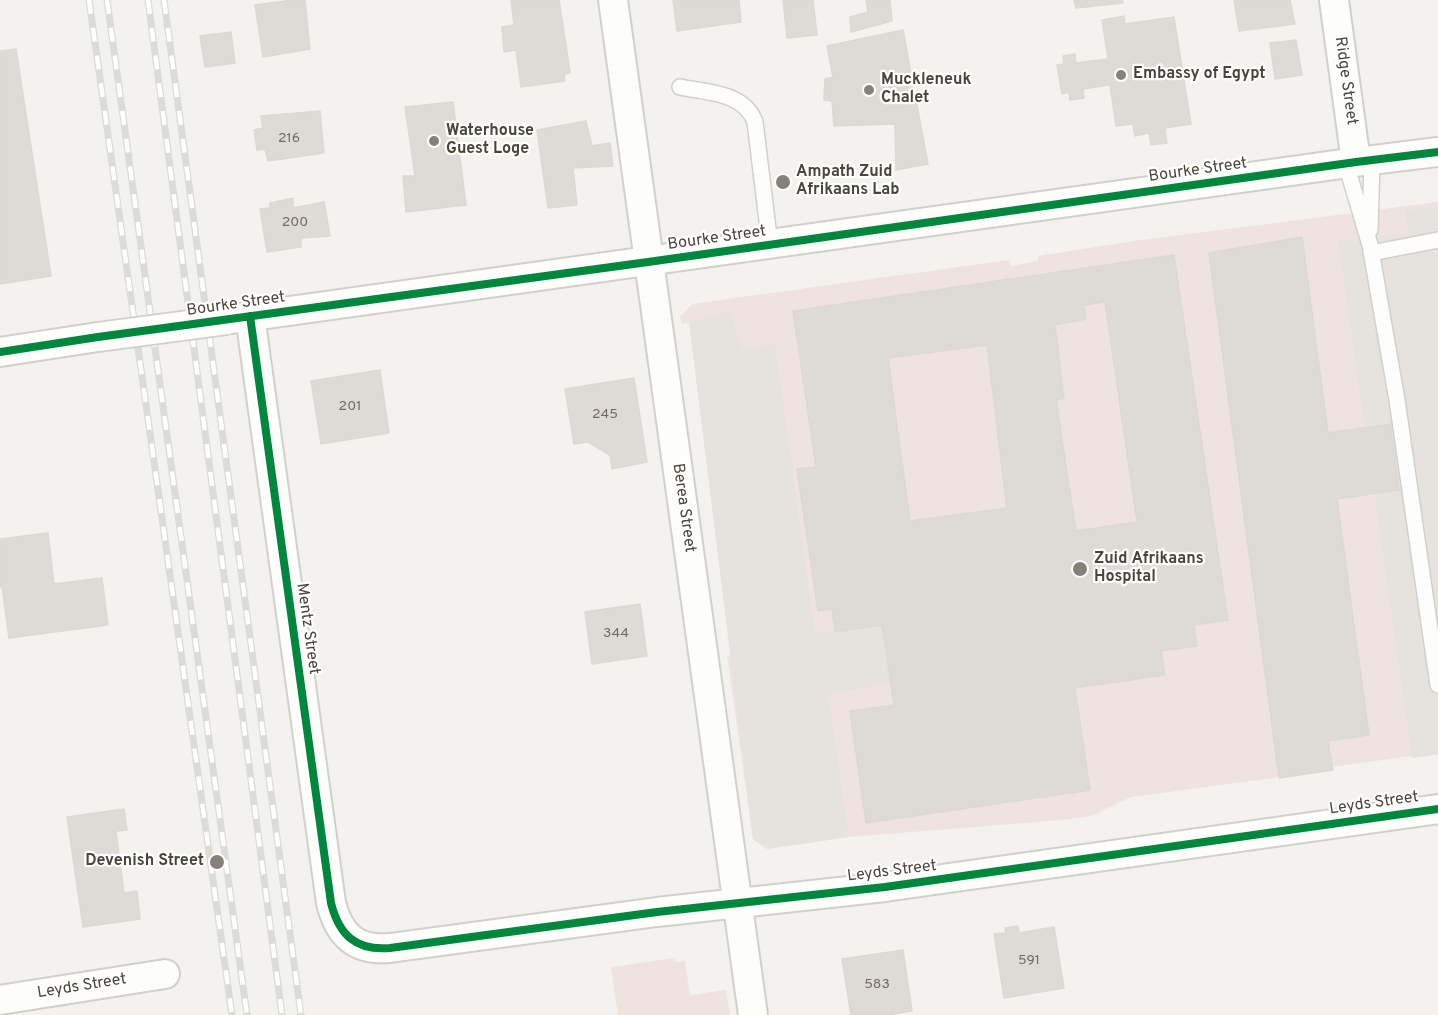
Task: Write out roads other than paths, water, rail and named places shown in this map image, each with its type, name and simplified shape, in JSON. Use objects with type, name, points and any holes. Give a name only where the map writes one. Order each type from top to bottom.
[{"type":"street","name":"Berea Street","points":[[613,0],[753,1015]]},
{"type":"street","name":"Ridge Street","points":[[1334,0],[1358,162]]},
{"type":"street","name":"Bourke Street","points":[[0,352],[1438,152]]},
{"type":"street","name":"Mentz Street","points":[[239,318],[327,877],[336,919],[351,939]]},
{"type":"street","name":"Leyds Street","points":[[351,939],[372,949],[390,948],[657,912],[885,887],[1438,809]]},
{"type":"street","name":"Leyds Street","points":[[0,1000],[165,974]]},
{"type":"lane","points":[[680,87],[730,97],[751,110],[755,122],[770,245]]},
{"type":"lane","points":[[1358,162],[1370,249]]},
{"type":"lane","points":[[1358,162],[1370,249],[1397,400],[1438,686]]},
{"type":"lane","points":[[1370,249],[1438,240]]},
{"type":"lane","points":[[0,1010],[1,1015]]},
{"type":"railway","points":[[89,0],[232,1015]]},
{"type":"railway","points":[[107,0],[247,1015]]},
{"type":"railway","points":[[148,0],[282,1015]]},
{"type":"railway","points":[[164,0],[301,1015]]},
{"type":"place","name":"Embassy of Egypt","points":[[1121,75]]},
{"type":"place","name":"Muckleneuk Chalet","points":[[869,90]]},
{"type":"place","name":"Waterhouse Guest Loge","points":[[434,141]]},
{"type":"place","name":"Ampath Zuid Afrikaans Lab","points":[[783,182]]},
{"type":"place","name":"Zuid Afrikaans Hospital","points":[[1080,569]]},
{"type":"place","name":"Devenish Street","points":[[217,862]]}]
